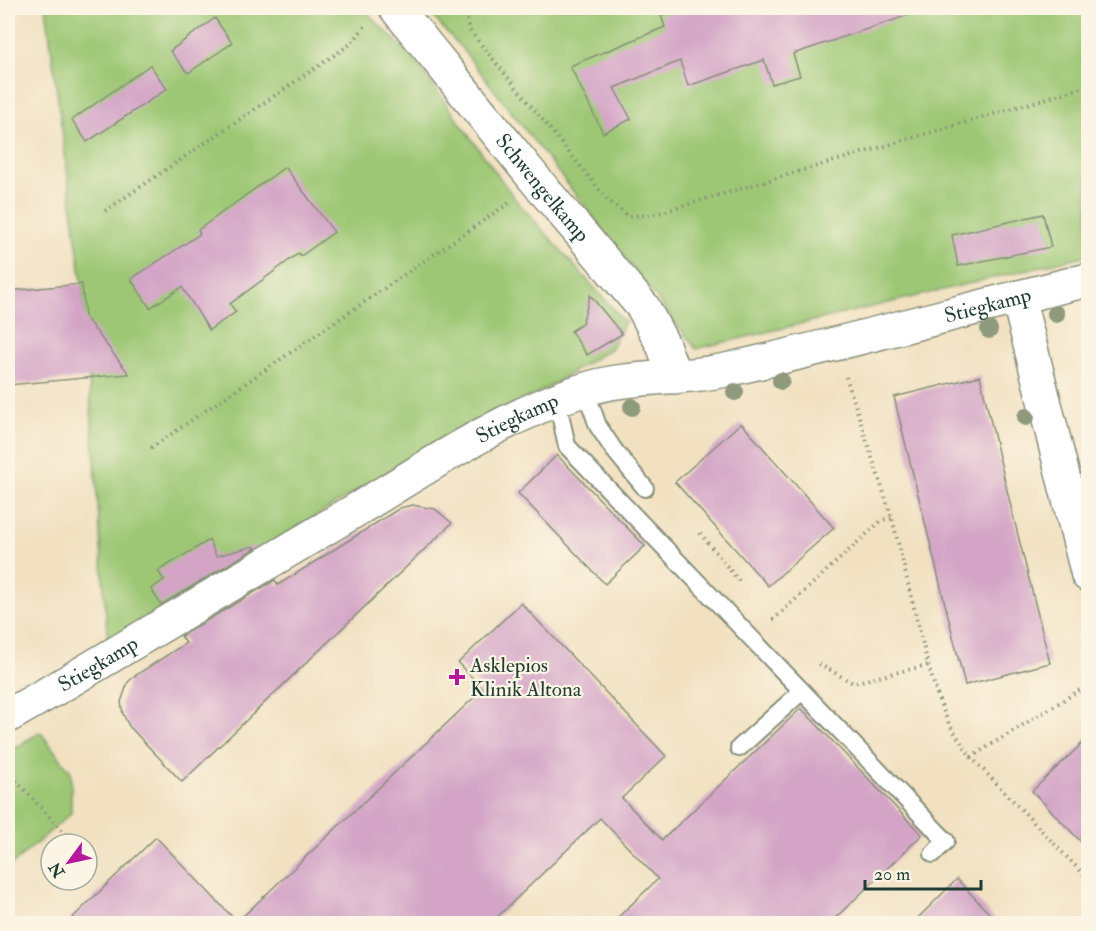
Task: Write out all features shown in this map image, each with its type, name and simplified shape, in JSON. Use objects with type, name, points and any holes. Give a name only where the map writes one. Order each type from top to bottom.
[{"type":"street","name":"Schwengelkamp","points":[[384,13],[538,183],[643,307],[663,345],[675,377]]},
{"type":"street","name":"Stiegkamp","points":[[8,716],[443,458],[520,416],[571,395],[634,380],[721,371],[836,345],[1089,280]]},
{"type":"street","points":[[1018,297],[1089,574]]},
{"type":"lane","points":[[571,395],[598,426],[645,488]]},
{"type":"lane","points":[[571,395],[567,446],[946,841],[933,854]]},
{"type":"lane","points":[[739,748],[802,691]]},
{"type":"path","points":[[467,8],[465,14],[470,31],[607,199],[628,216],[652,215],[1089,86]]},
{"type":"path","points":[[105,211],[352,43],[384,13]]},
{"type":"path","points":[[151,448],[538,183]]},
{"type":"path","points":[[836,345],[892,518],[928,665],[949,724],[970,757],[1089,879]]},
{"type":"path","points":[[765,612],[772,621],[882,520],[892,518]]},
{"type":"path","points":[[700,533],[743,586]]},
{"type":"path","points":[[853,683],[928,665]]},
{"type":"path","points":[[970,757],[1089,685]]},
{"type":"path","points":[[8,772],[64,832]]},
{"type":"green space","points":[[46,8],[362,8],[413,58],[515,199],[625,322],[611,348],[542,391],[415,455],[108,645],[82,284]]},
{"type":"green space","points":[[425,8],[1088,8],[1088,255],[696,349],[463,50]]},
{"type":"green space","points":[[40,732],[71,772],[71,813],[49,832],[39,832],[39,841],[8,868],[8,753]]},
{"type":"building","points":[[687,8],[914,8],[915,13],[793,54],[800,76],[772,84],[764,60],[688,86],[680,61],[614,88],[631,119],[603,133],[570,66],[665,27],[661,15]]},
{"type":"building","points":[[215,18],[232,43],[188,73],[170,51]]},
{"type":"building","points":[[150,65],[167,89],[87,142],[72,120]]},
{"type":"building","points":[[285,167],[334,232],[301,256],[299,253],[230,304],[236,312],[209,330],[182,287],[150,308],[131,279],[200,234],[198,230]]},
{"type":"building","points":[[1043,214],[1051,247],[958,266],[952,235]]},
{"type":"building","points":[[82,284],[85,317],[129,374],[8,385],[8,291]]},
{"type":"building","points":[[590,295],[622,334],[587,355],[571,331],[582,324]]},
{"type":"building","points":[[980,376],[1050,663],[965,685],[894,397]]},
{"type":"building","points":[[741,423],[834,528],[768,586],[675,482]]},
{"type":"building","points":[[557,455],[645,546],[605,584],[518,493]]},
{"type":"building","points":[[412,505],[435,509],[452,523],[182,782],[129,726],[123,714],[121,702],[128,682],[186,643],[181,636],[275,580],[278,585],[400,508]]},
{"type":"building","points":[[209,540],[216,556],[254,546],[256,548],[161,605],[151,589],[164,580],[158,571]]},
{"type":"building","points":[[521,603],[666,756],[622,798],[662,840],[801,708],[922,835],[829,924],[611,924],[658,879],[600,818],[490,924],[66,924],[156,837],[237,922],[483,689],[458,663]]},
{"type":"building","points":[[1089,737],[1089,850],[1032,791]]},
{"type":"building","points":[[957,879],[999,924],[912,924]]},
{"type":"place","name":"Asklepios Klinik Altona","points":[[457,677]]}]
